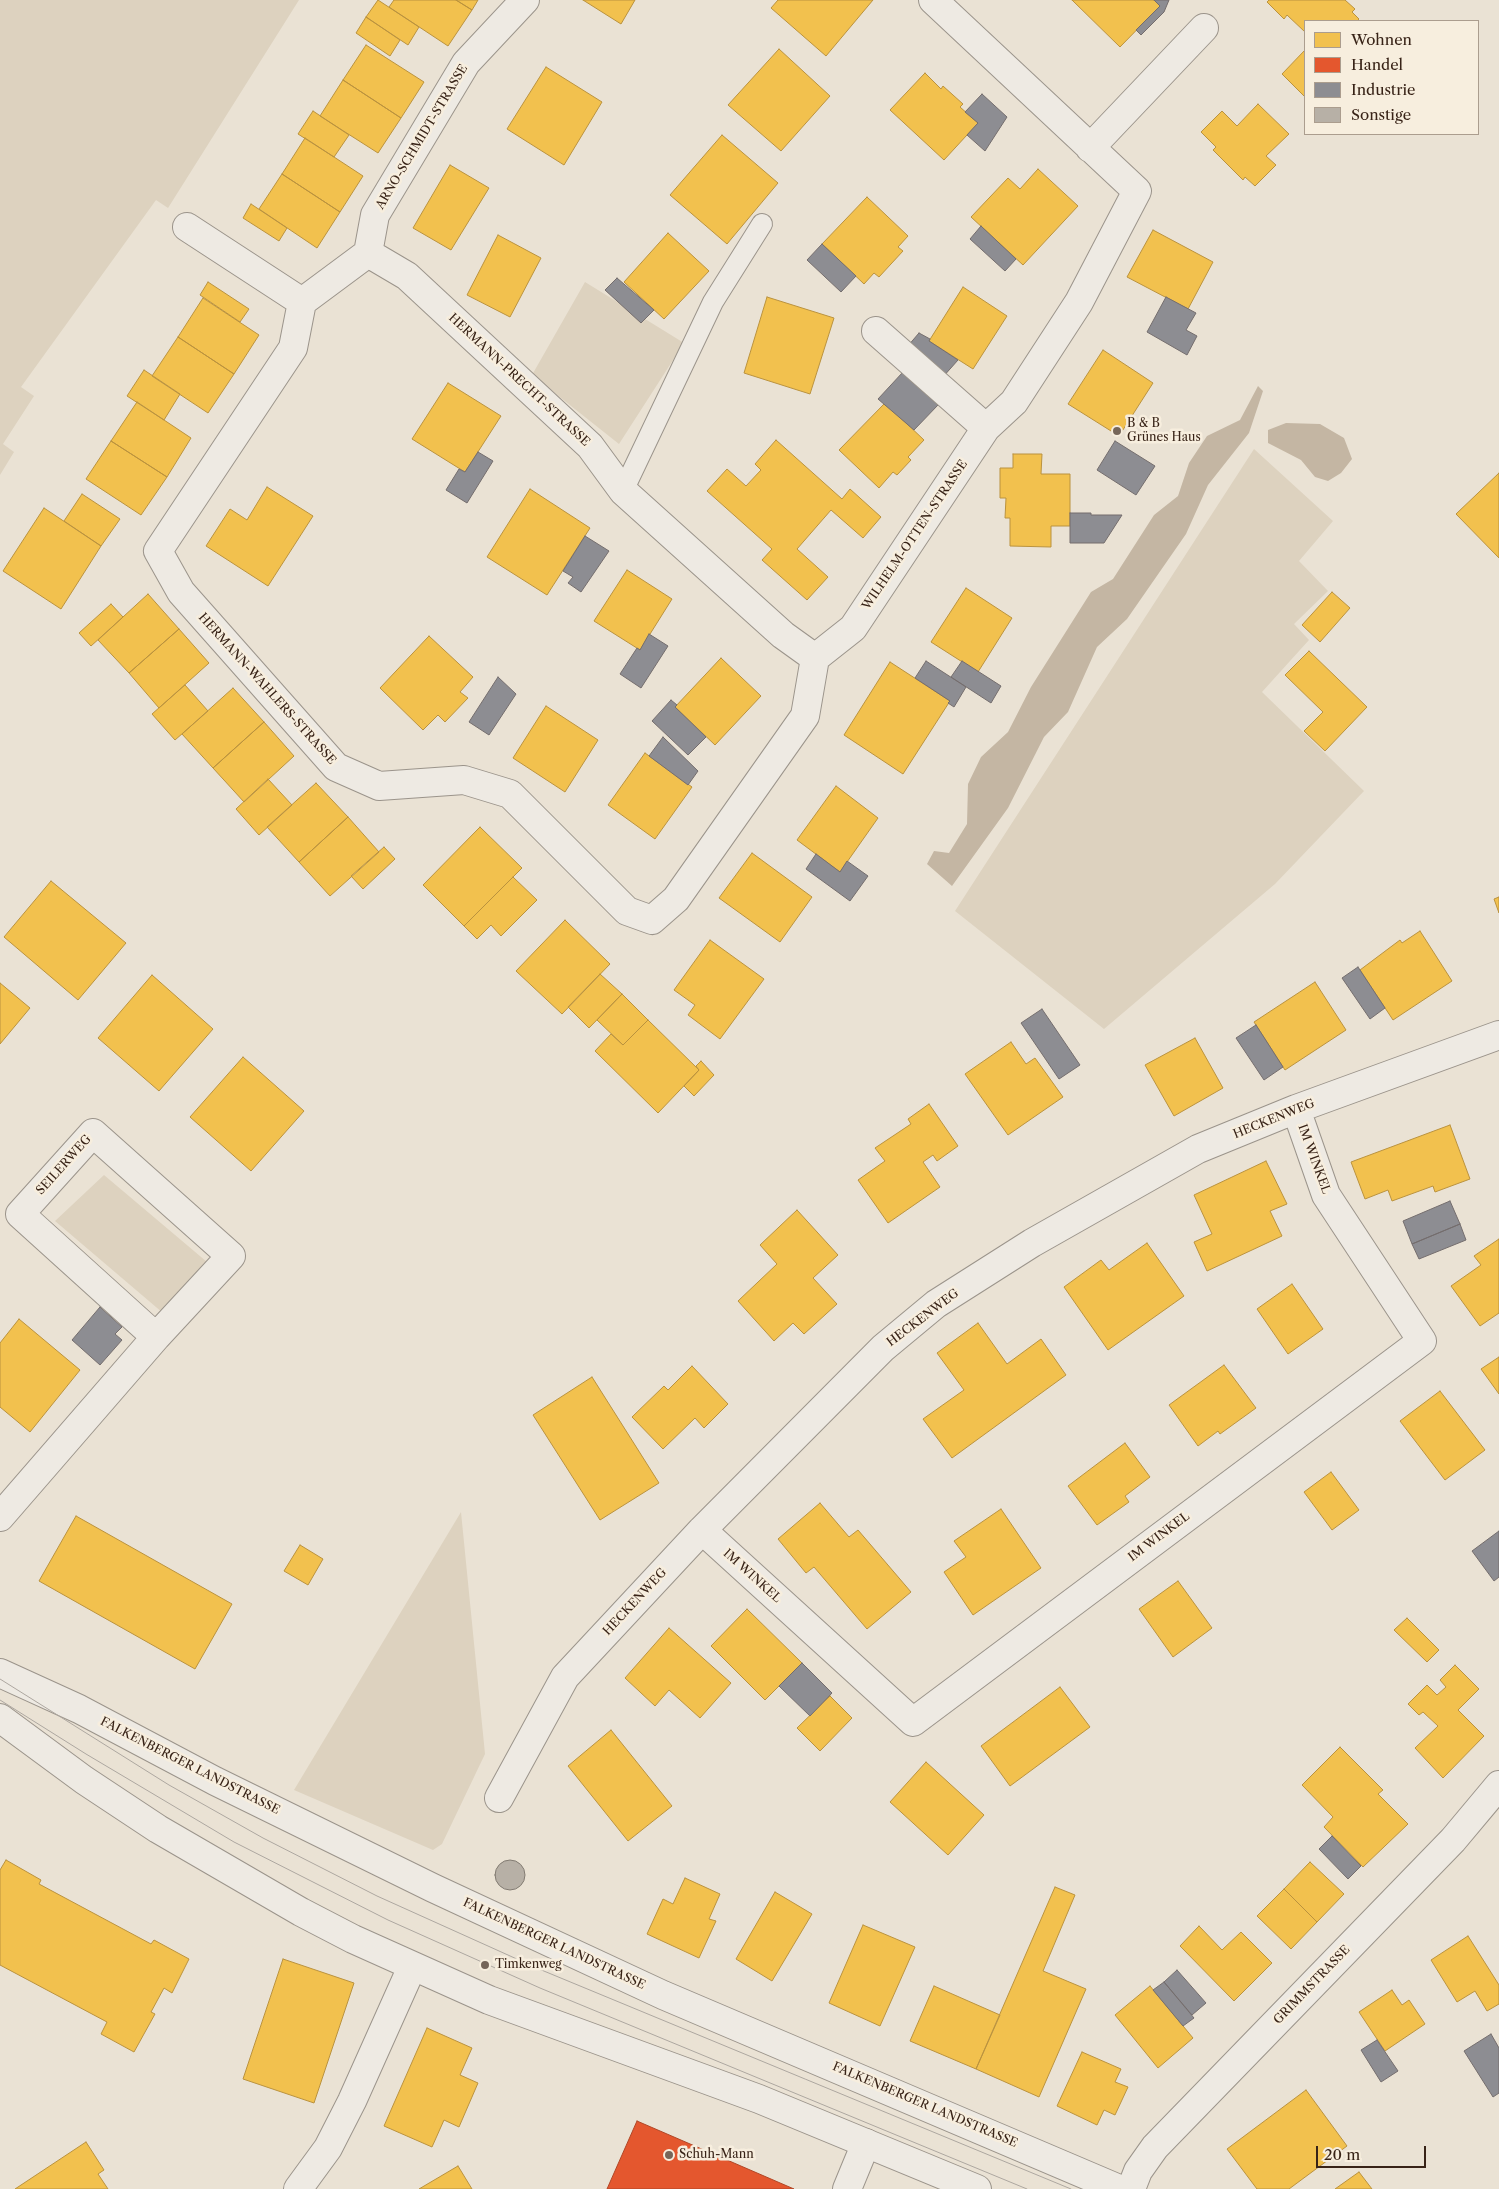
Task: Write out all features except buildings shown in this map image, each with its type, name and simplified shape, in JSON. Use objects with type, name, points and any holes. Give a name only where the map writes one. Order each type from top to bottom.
[{"type":"street","name":"ARNO-SCHMIDT-STRASSE","points":[[368,253],[375,214],[466,63],[525,0]]},
{"type":"street","name":"WILHELM-OTTEN-STRASSE","points":[[816,658],[853,628],[986,428],[1014,402],[1078,302],[1137,191],[933,0]]},
{"type":"street","points":[[1090,148],[1204,28]]},
{"type":"street","points":[[187,228],[302,302],[368,253]]},
{"type":"street","name":"HERMANN-PRECHT-STRASSE","points":[[368,253],[407,276],[583,439],[622,491],[783,635],[816,658]]},
{"type":"street","name":"HERMANN-WAHLERS-STRASSE","points":[[302,302],[293,348],[158,552],[181,592],[336,767],[379,786],[464,780],[510,794],[627,911],[652,920],[676,899],[805,716],[816,658]]},
{"type":"street","points":[[876,331],[986,428]]},
{"type":"street","name":"HECKENWEG","points":[[499,1798],[565,1677],[702,1530],[883,1348],[936,1304],[1032,1243],[1198,1149],[1296,1109],[1499,1035]]},
{"type":"street","name":"IM WINKEL","points":[[702,1530],[913,1722],[1422,1341],[1326,1195],[1296,1109]]},
{"type":"street","name":"SEILERWEG","points":[[0,1517],[156,1337],[231,1256],[93,1132],[20,1214],[156,1337]]},
{"type":"street","name":"FALKENBERGER LANDSTRASSE","points":[[0,1673],[79,1709],[231,1789],[433,1888],[663,1995],[1120,2189]]},
{"type":"street","points":[[0,1718],[84,1780],[200,1855],[302,1912],[412,1966],[489,2000],[759,2099],[977,2189]]},
{"type":"street","name":"GRIMMSTRASSE","points":[[1131,2189],[1138,2171],[1155,2147],[1453,1840],[1499,1785]]},
{"type":"street","points":[[298,2189],[328,2148],[352,2102],[412,1966]]},
{"type":"street","points":[[847,2189],[866,2143]]},
{"type":"lane","points":[[622,491],[713,302],[762,224]]},
{"type":"shaded area","points":[[0,0],[299,0],[168,208],[156,200],[21,387],[34,396],[3,444],[14,452],[0,475]]},
{"type":"shaded area","points":[[585,282],[684,343],[619,444],[532,375]]},
{"type":"shaded area","points":[[1258,386],[1263,391],[1249,433],[1208,485],[1186,534],[1127,619],[1097,647],[1068,712],[1044,737],[1008,808],[952,886],[927,864],[934,851],[949,853],[967,824],[968,784],[981,757],[1008,732],[1031,687],[1091,592],[1113,579],[1154,515],[1178,496],[1189,463],[1207,436],[1240,420]]},
{"type":"shaded area","points":[[1286,423],[1320,424],[1344,438],[1352,459],[1341,473],[1328,481],[1315,477],[1301,460],[1268,443],[1268,430]]},
{"type":"shaded area","points":[[1254,449],[1333,521],[1299,561],[1328,591],[1294,624],[1309,640],[1262,692],[1364,791],[1275,884],[1104,1029],[955,911]]},
{"type":"shaded area","points":[[104,1175],[207,1262],[163,1313],[55,1221]]},
{"type":"shaded area","points":[[461,1512],[485,1754],[442,1844],[433,1850],[294,1790]]},
{"type":"tram line","points":[[0,1679],[169,1785],[263,1838],[377,1896],[539,1969],[1071,2189]]},
{"type":"tram line","points":[[0,1700],[86,1754],[234,1842],[388,1920],[540,1988],[1027,2189]]},
{"type":"place","name":"B & B Grünes Haus","points":[[1117,431]]},
{"type":"place","name":"Timkenweg","points":[[485,1965]]},
{"type":"place","name":"Schuh-Mann","points":[[669,2155]]}]
